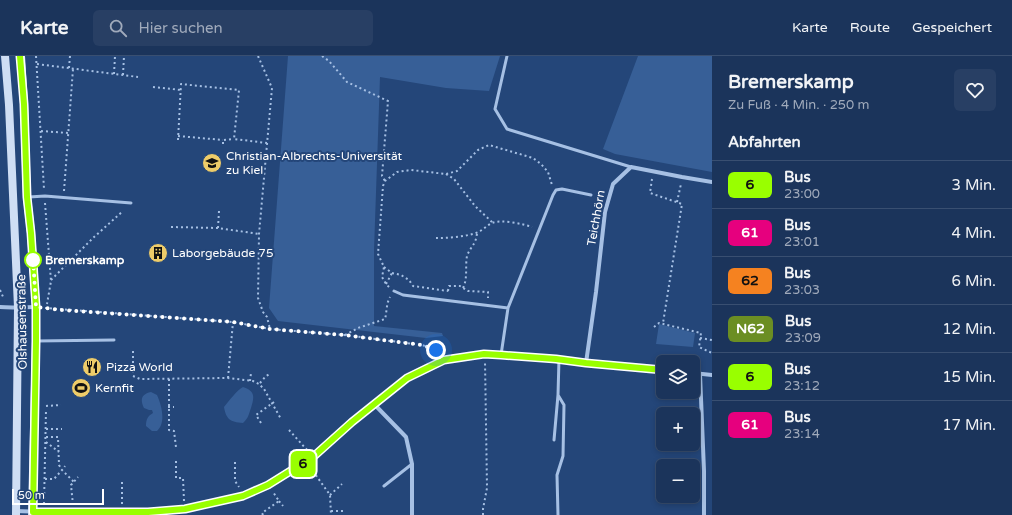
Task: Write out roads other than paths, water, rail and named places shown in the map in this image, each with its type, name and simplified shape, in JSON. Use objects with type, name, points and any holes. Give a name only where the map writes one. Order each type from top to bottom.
[{"type":"street","name":"Olshausenstraße","points":[[5,56],[18,307],[16,513]]},
{"type":"street","name":"Olshausenstraße","points":[[20,56],[24,104],[27,197],[36,307],[32,513]]},
{"type":"street","points":[[631,167],[712,182]]},
{"type":"street","name":"Teichhörn","points":[[586,363],[605,212],[613,184],[631,167]]},
{"type":"street","points":[[0,307],[36,307]]},
{"type":"street","points":[[16,513],[148,512],[185,509],[243,496],[268,485],[306,462],[352,422],[407,378],[444,360],[484,354],[559,359],[656,369]]},
{"type":"street","points":[[704,515],[704,471],[700,374],[712,375]]},
{"type":"street","points":[[374,404],[406,437],[412,464],[412,515]]},
{"type":"lane","points":[[507,56],[494,109],[507,129],[631,167]]},
{"type":"lane","points":[[501,355],[508,308],[553,195],[556,190],[562,189],[591,195]]},
{"type":"lane","points":[[27,197],[45,196],[131,203]]},
{"type":"lane","points":[[394,291],[403,295],[508,308]]},
{"type":"lane","points":[[36,341],[114,340]]},
{"type":"lane","points":[[554,440],[558,395],[559,359]]},
{"type":"lane","points":[[558,395],[564,405],[564,456],[557,475],[558,515]]},
{"type":"lane","points":[[384,486],[412,464]]},
{"type":"place","name":"Christian-Albrechts-Universität zu Kiel","points":[[212,163]]},
{"type":"place","name":"Laborgebäude 75","points":[[158,253]]},
{"type":"place","name":"Bremerskamp","points":[[33,260]]},
{"type":"place","name":"Pizza World","points":[[92,367]]},
{"type":"place","name":"Kernfit","points":[[81,388]]}]
